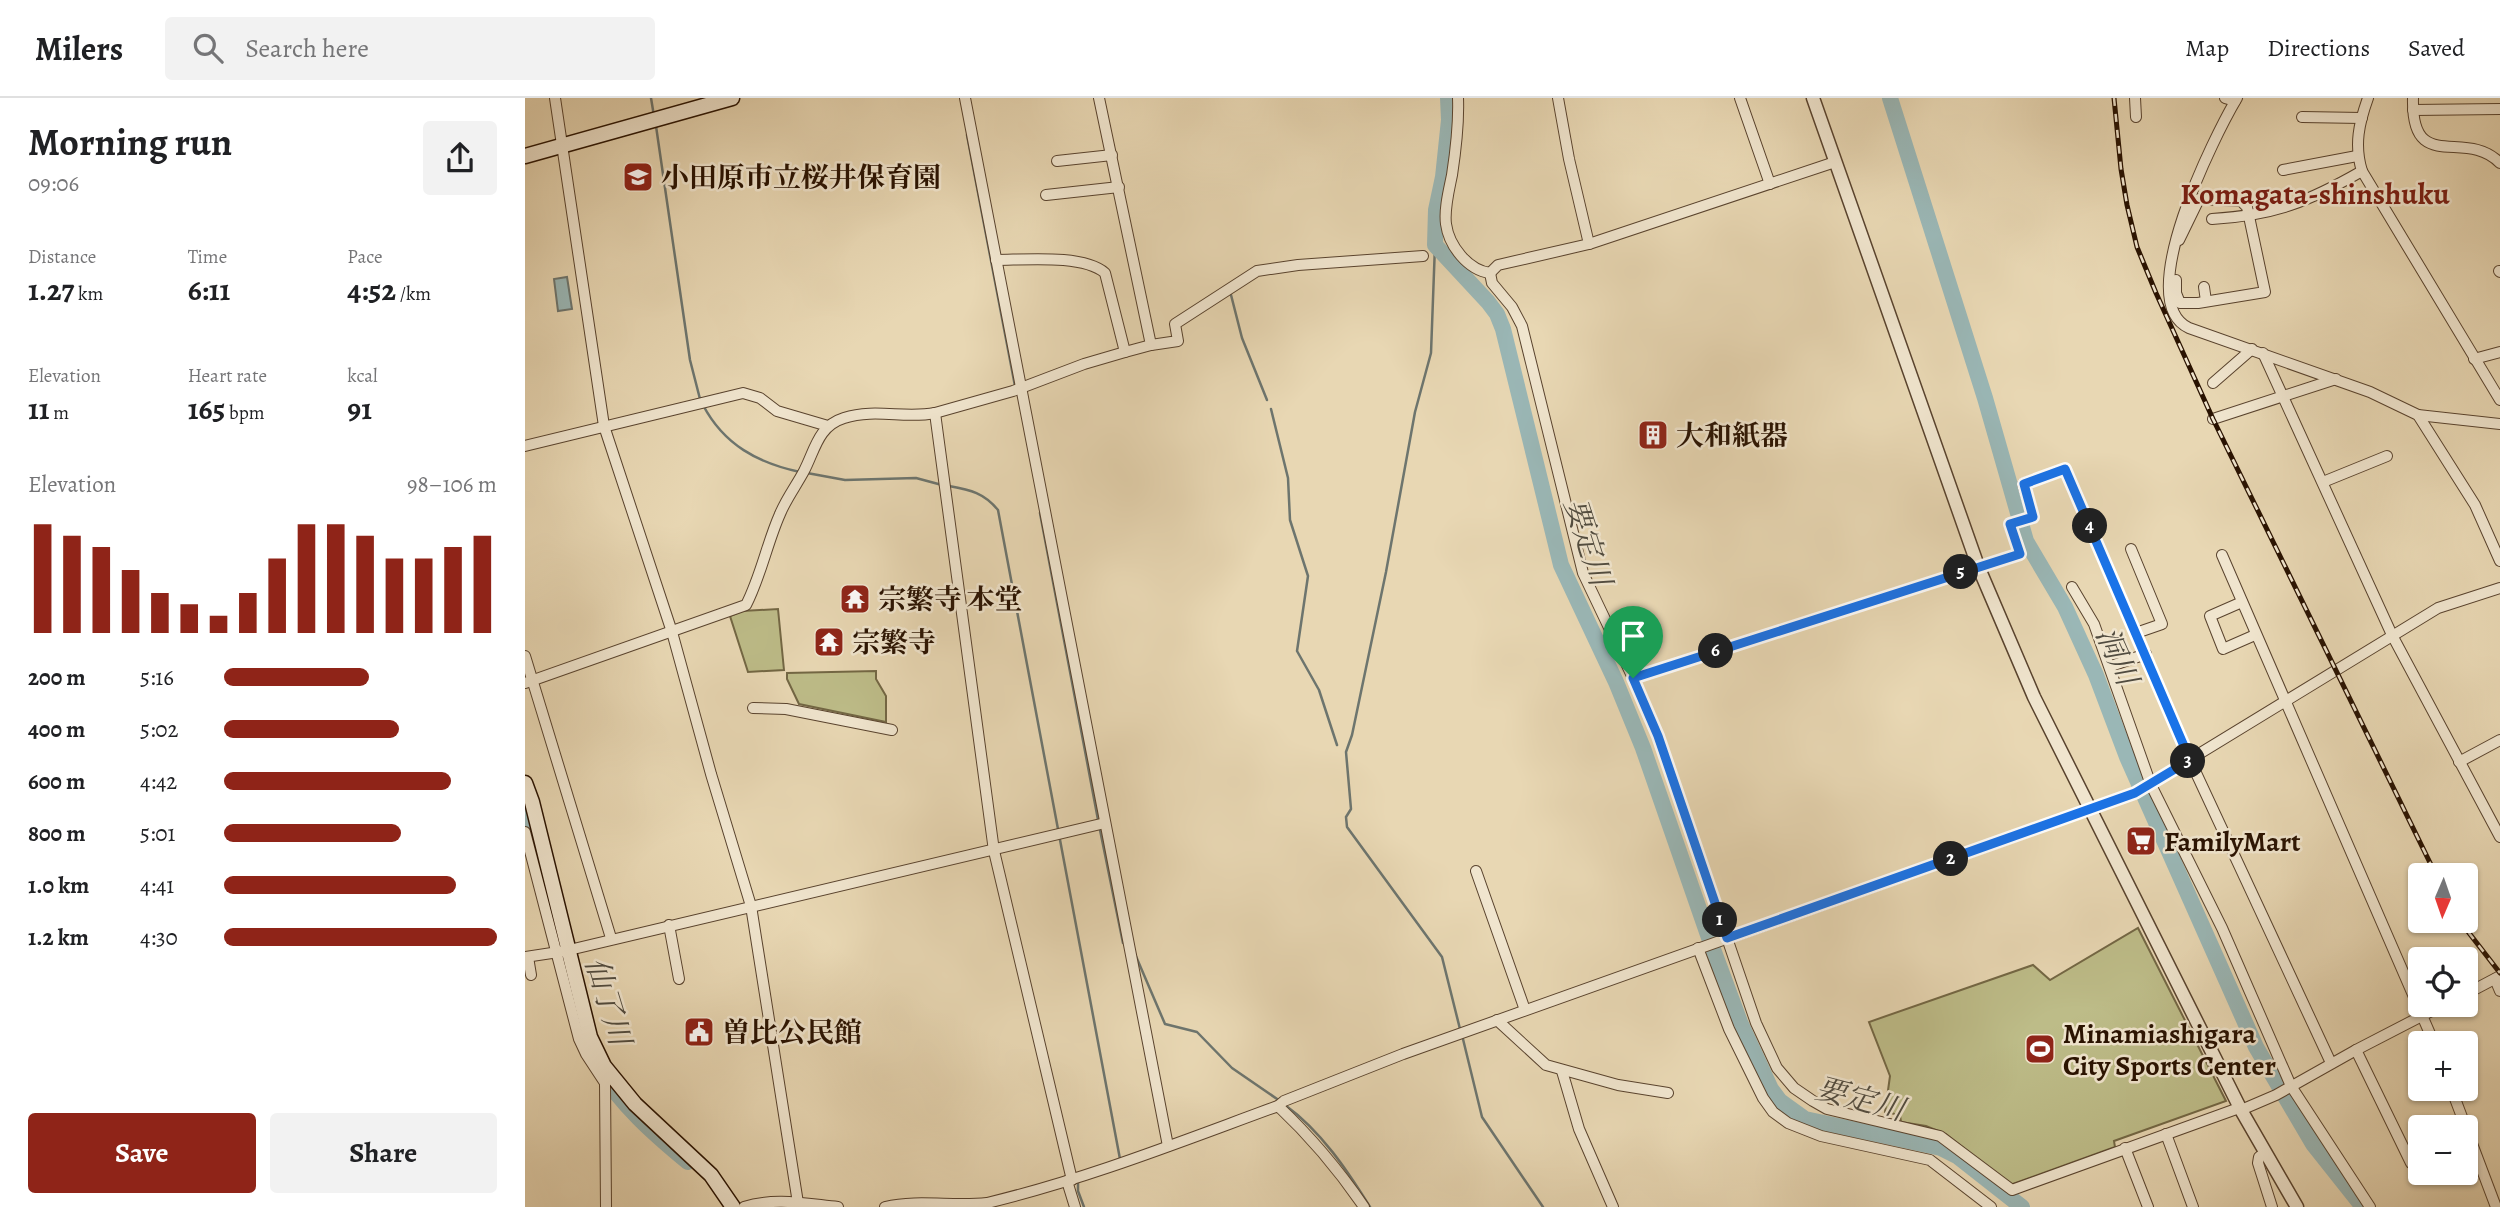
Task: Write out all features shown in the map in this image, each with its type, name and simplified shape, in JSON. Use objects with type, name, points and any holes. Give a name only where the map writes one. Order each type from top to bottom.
[{"type":"main road","points":[[525,156],[691,104],[732,98]]},
{"type":"main road","points":[[525,783],[563,951],[590,1037],[609,1080],[711,1175],[733,1207]]},
{"type":"street","points":[[555,98],[604,426],[672,632],[751,906],[798,1203]]},
{"type":"street","points":[[965,98],[1088,734],[1099,825],[1130,948],[1168,1146]]},
{"type":"street","points":[[1099,98],[1151,345]]},
{"type":"street","points":[[1458,98],[1457,144],[1445,220],[1448,236],[1456,250],[1478,271],[1490,273]]},
{"type":"street","points":[[1558,98],[1589,244]]},
{"type":"street","points":[[1740,98],[1770,184]]},
{"type":"street","points":[[1813,98],[1978,566],[2034,697],[2240,1109],[2297,1207]]},
{"type":"street","points":[[2135,98],[2136,117]]},
{"type":"street","points":[[2368,98],[2357,143],[2357,156],[2362,171],[2500,400]]},
{"type":"street","points":[[2413,98],[2417,132],[2424,140],[2433,145],[2475,148],[2486,152],[2500,163]]},
{"type":"street","points":[[2232,99],[2195,183],[2173,244],[2171,303],[2182,325],[2336,379],[2418,415],[2500,424]]},
{"type":"street","points":[[2413,110],[2500,109]]},
{"type":"street","points":[[2302,117],[2362,118]]},
{"type":"street","points":[[1057,161],[1112,155]]},
{"type":"street","points":[[2283,170],[2357,156]]},
{"type":"street","points":[[1490,273],[1498,265],[1589,244],[1835,162]]},
{"type":"street","points":[[2212,219],[2249,217],[2278,210],[2322,194],[2362,171]]},
{"type":"street","points":[[1046,195],[1119,187]]},
{"type":"street","points":[[2172,259],[2177,261],[2176,293],[2180,303],[2265,292],[2249,217],[2245,204],[2241,201],[2199,199],[2182,237],[2173,244]]},
{"type":"street","points":[[529,681],[746,605],[780,513],[821,434],[840,419],[855,415],[935,413],[1019,388],[1084,364],[1151,345],[1178,341],[1175,324],[1257,271],[1298,265],[1423,256]]},
{"type":"street","points":[[996,260],[1056,260],[1097,266],[1105,273],[1125,352]]},
{"type":"street","points":[[1490,273],[1492,283],[1513,307],[1522,326],[1583,573],[1658,736],[1723,939],[1756,1023],[1777,1068],[1794,1088],[1827,1109],[1940,1136],[2013,1190],[2276,1095],[2421,1017]]},
{"type":"street","points":[[2204,287],[2206,301]]},
{"type":"street","points":[[2213,383],[2258,351]]},
{"type":"street","points":[[2258,351],[2283,397],[2392,635],[2500,837]]},
{"type":"street","points":[[2474,359],[2500,352]]},
{"type":"street","points":[[2213,419],[2336,379]]},
{"type":"street","points":[[525,446],[743,393],[760,398],[777,411],[828,426]]},
{"type":"street","points":[[935,413],[994,850],[1075,1207]]},
{"type":"street","points":[[2418,415],[2475,505],[2500,561]]},
{"type":"street","points":[[2323,482],[2387,456]]},
{"type":"street","points":[[1633,678],[2020,554],[2010,524],[2033,517],[2024,484],[2065,469],[2190,760],[2332,1063]]},
{"type":"street","points":[[2131,549],[2162,624],[2136,633]]},
{"type":"street","points":[[2222,555],[2408,982]]},
{"type":"street","points":[[2072,587],[2094,624],[2111,666],[2150,786],[2221,928],[2289,1087],[2370,1207]]},
{"type":"street","points":[[885,1207],[911,1203],[983,1204],[1084,1176],[1281,1104],[1497,1020],[2135,793],[2438,608],[2500,588]]},
{"type":"street","points":[[2242,602],[2210,616],[2223,649],[2255,635]]},
{"type":"street","points":[[2111,666],[2146,654]]},
{"type":"street","points":[[525,656],[529,681],[611,938]]},
{"type":"street","points":[[753,708],[786,709],[892,730]]},
{"type":"street","points":[[2459,762],[2500,740]]},
{"type":"street","points":[[531,975],[526,957],[563,951],[1099,825]]},
{"type":"street","points":[[525,832],[563,951]]},
{"type":"street","points":[[1476,871],[1525,1010]]},
{"type":"street","points":[[669,925],[679,979]]},
{"type":"street","points":[[1700,947],[1729,1029],[1763,1098],[1773,1112],[1788,1123],[1821,1136],[1930,1160],[1991,1207]]},
{"type":"street","points":[[2478,988],[2498,978],[2500,991]]},
{"type":"street","points":[[1497,1020],[1546,1065],[1618,1085],[1668,1093]]},
{"type":"street","points":[[2356,1050],[2408,1157]]},
{"type":"street","points":[[1562,1071],[1579,1129],[1613,1207]]},
{"type":"street","points":[[606,1207],[609,1080]]},
{"type":"street","points":[[2456,1101],[2496,1207]]},
{"type":"street","points":[[1281,1104],[1329,1158],[1364,1207]]},
{"type":"street","points":[[2166,1134],[2193,1207]]},
{"type":"street","points":[[2125,1148],[2148,1207]]},
{"type":"street","points":[[2265,1153],[2259,1157],[2258,1163],[2272,1207]]},
{"type":"street","points":[[744,1207],[755,1203],[838,1207]]},
{"type":"shaded area","points":[[778,609],[784,670],[748,672],[730,616],[742,611]]},
{"type":"shaded area","points":[[876,671],[876,679],[886,696],[886,722],[799,704],[787,679],[787,673]]},
{"type":"shaded area","name":"Minamiashigara City Sports Center","points":[[2138,928],[2226,1101],[2114,1141],[2115,1147],[2010,1185],[1946,1134],[1926,1126],[1901,1122],[1900,1115],[1885,1112],[1890,1076],[1869,1022],[2033,965],[2050,980]]},
{"type":"water","points":[[567,277],[572,309],[558,311],[554,279]]},
{"type":"waterway","points":[[651,98],[654,116]]},
{"type":"waterway","name":"要定川","points":[[1448,98],[1449,120],[1443,177],[1436,210],[1435,245],[1488,302],[1503,329],[1561,565],[1616,682],[1643,748],[1740,1022],[1771,1089],[1780,1101],[1805,1119],[1941,1148],[1957,1156],[2022,1207]]},
{"type":"waterway","name":"洞川","points":[[1890,98],[1985,398],[2026,541],[2065,607],[2096,675],[2127,757],[2256,1047],[2313,1144],[2363,1207]]},
{"type":"waterway","points":[[656,126],[690,360],[700,399]]},
{"type":"waterway","points":[[967,135],[1015,386]]},
{"type":"waterway","points":[[1435,245],[1431,353],[1415,412],[1386,572],[1352,735],[1346,752],[1351,809],[1346,817],[1347,827],[1442,957],[1460,1029]]},
{"type":"waterway","points":[[1230,291],[1242,338],[1267,400]]},
{"type":"waterway","points":[[703,405],[721,431],[744,450],[770,463],[800,472]]},
{"type":"waterway","points":[[1271,409],[1288,478],[1290,520],[1308,576],[1297,651],[1319,690],[1337,745]]},
{"type":"waterway","points":[[807,473],[845,480],[916,478],[942,485]]},
{"type":"waterway","points":[[949,486],[977,493],[998,510],[1120,1159]]},
{"type":"waterway","points":[[1040,513],[1099,825],[1123,943],[1127,945]]},
{"type":"waterway","name":"仙了川","points":[[525,806],[570,987]]},
{"type":"waterway","points":[[1135,954],[1165,1024],[1197,1032],[1232,1068],[1280,1101]]},
{"type":"waterway","points":[[1462,1035],[1482,1117],[1543,1207]]},
{"type":"waterway","name":"仙了川","points":[[598,1067],[628,1106],[688,1162]]},
{"type":"waterway","points":[[1285,1105],[1322,1139],[1370,1207]]},
{"type":"waterway","points":[[1078,1180],[1078,1191],[1084,1207]]},
{"type":"railway","points":[[2114,98],[2127,205],[2137,247],[2156,293],[2213,419],[2430,863]]},
{"type":"railway","points":[[2469,933],[2500,973]]},
{"type":"place","name":"小田原市立桜井保育園","points":[[638,177]]},
{"type":"place","name":"大和紙器","points":[[1653,435]]},
{"type":"place","name":"宗繁寺 本堂","points":[[855,599]]},
{"type":"place","name":"宗繁寺","points":[[829,642]]},
{"type":"place","name":"FamilyMart","points":[[2141,841]]},
{"type":"place","name":"曽比公民館","points":[[699,1032]]},
{"type":"place","name":"Minamiashigara City Sports Center","points":[[2040,1049]]},
{"type":"district","name":"Komagata-shinshuku","points":[[2315,194]]},
{"type":"route","points":[[2065,469],[2190,760],[2135,793],[1727,938],[1658,736],[1633,678],[2020,554],[2010,524],[2033,517],[2024,484],[2065,469]]}]
